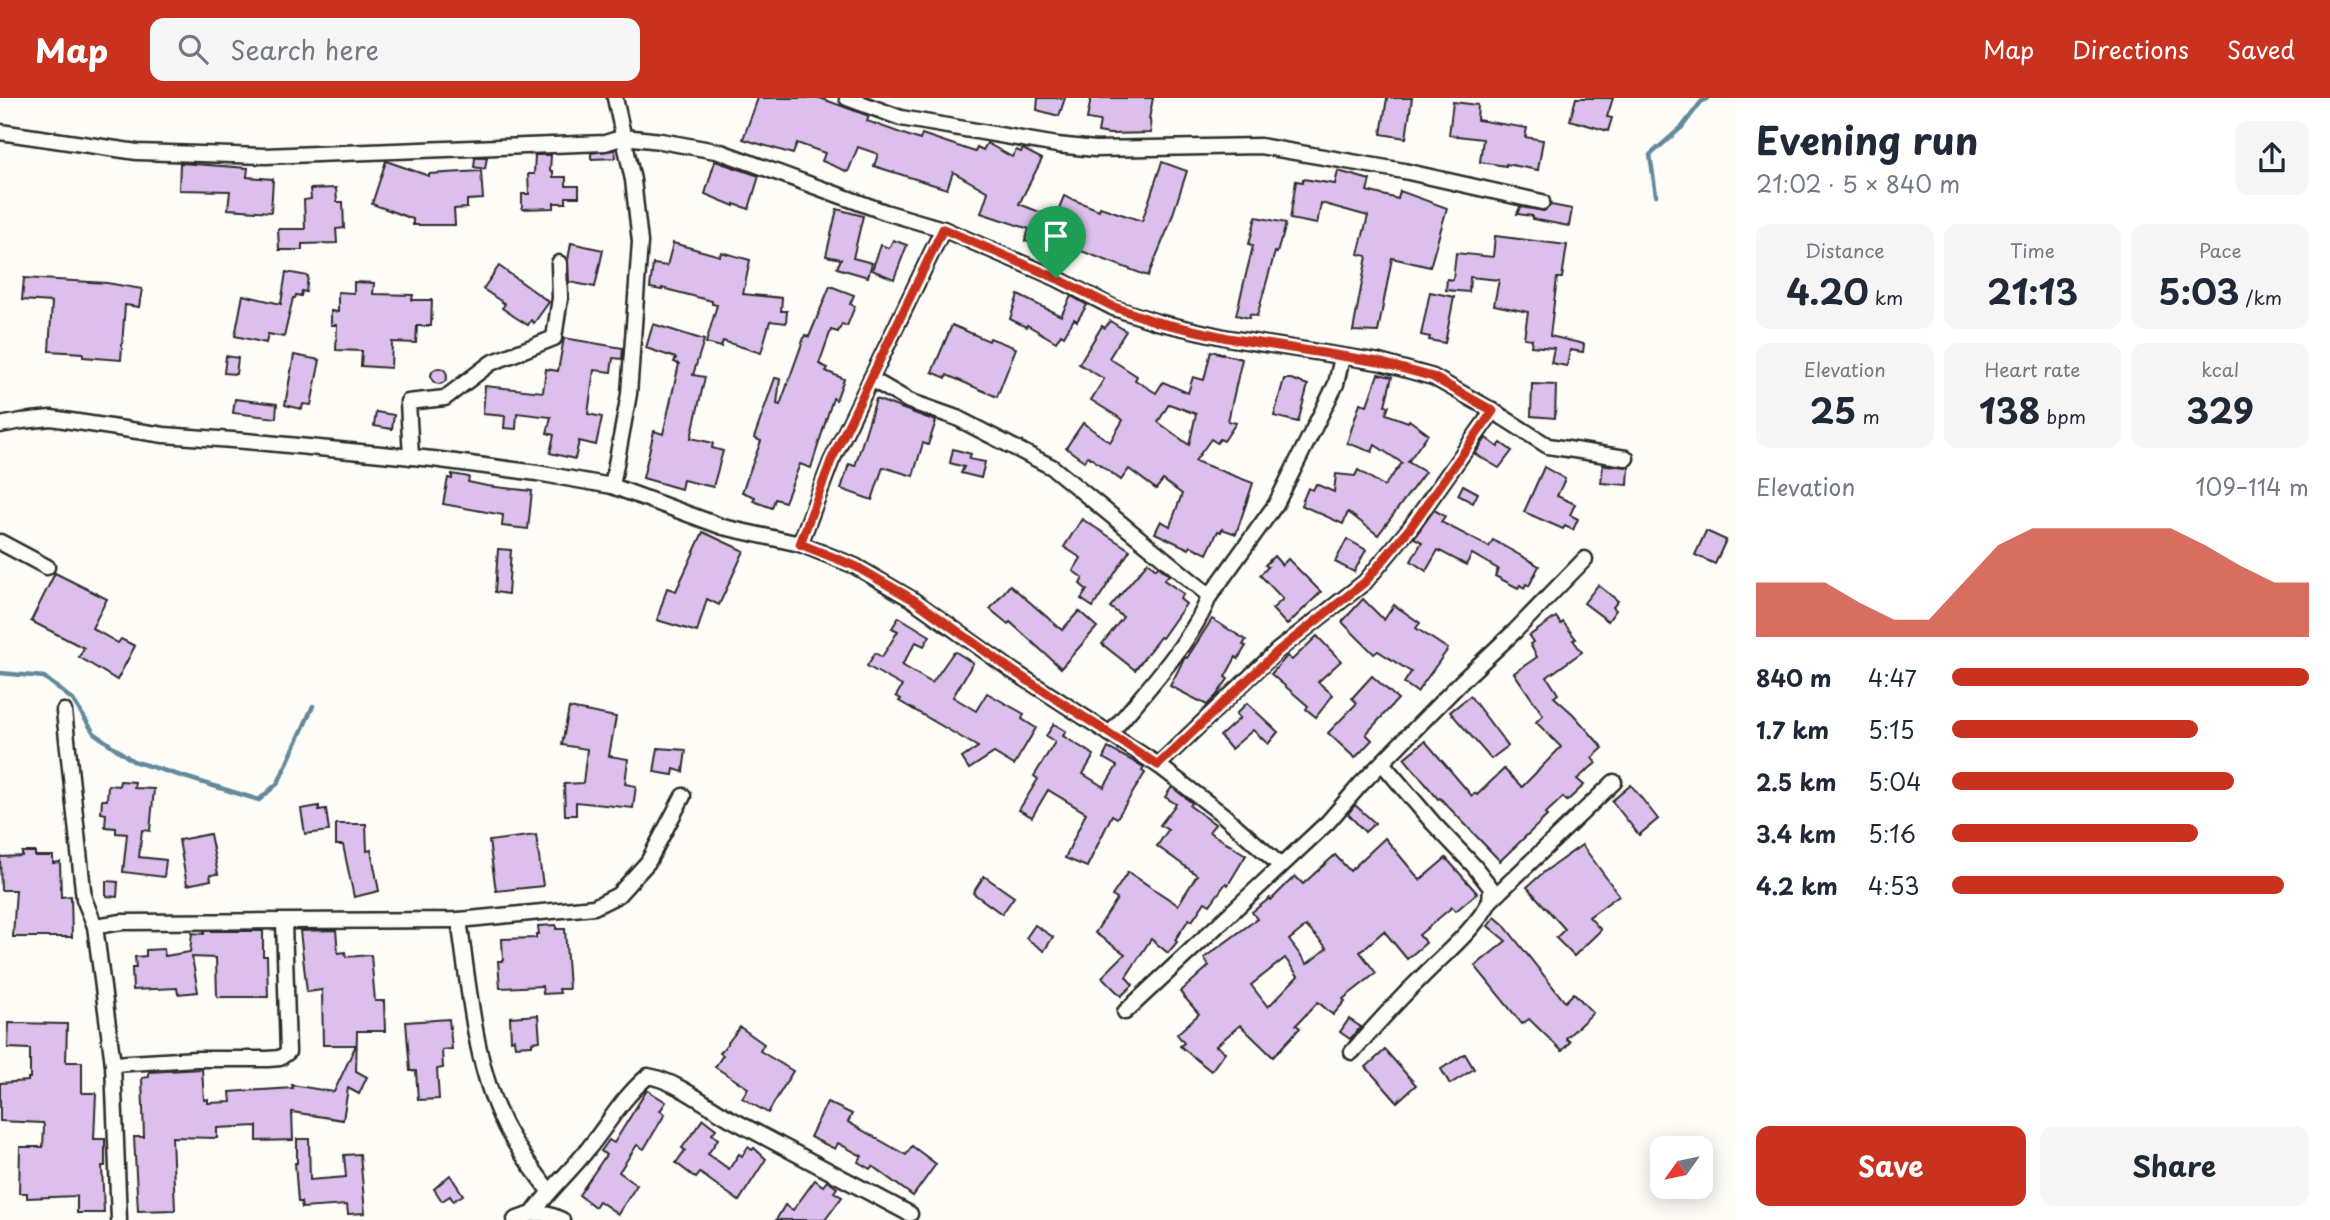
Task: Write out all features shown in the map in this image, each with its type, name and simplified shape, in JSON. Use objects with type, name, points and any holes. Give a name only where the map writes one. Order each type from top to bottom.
[{"type":"street","points":[[612,486],[629,394],[640,242],[633,180],[615,98]]},
{"type":"street","points":[[847,98],[901,118],[1057,145],[1095,149],[1259,146],[1321,154],[1542,202]]},
{"type":"street","points":[[0,132],[137,152],[265,156],[605,143],[624,138],[661,141],[720,152],[885,212],[943,229],[1056,278],[1114,307],[1146,318],[1228,338],[1379,362],[1433,377],[1548,446],[1626,458]]},
{"type":"street","points":[[800,544],[831,461],[943,229]]},
{"type":"street","points":[[411,457],[408,402],[445,398],[491,363],[554,338],[560,298],[559,263]]},
{"type":"street","points":[[1110,734],[1190,633],[1209,597],[1276,504],[1336,384],[1342,358]]},
{"type":"street","points":[[871,379],[909,401],[957,418],[1052,467],[1209,597]]},
{"type":"street","points":[[1158,765],[1278,651],[1365,582],[1418,518],[1493,411]]},
{"type":"street","points":[[0,425],[51,418],[164,435],[246,440],[537,473],[612,486],[723,527],[800,544],[855,566],[914,600],[1013,671],[1158,765],[1222,814],[1280,865]]},
{"type":"street","points":[[0,542],[47,567]]},
{"type":"street","points":[[1125,1012],[1328,822],[1382,763],[1585,559]]},
{"type":"street","points":[[64,711],[84,899],[95,926],[113,1063],[119,1220]]},
{"type":"street","points":[[1382,763],[1474,866],[1491,888],[1490,901]]},
{"type":"street","points":[[1352,1052],[1398,1000],[1465,933],[1490,901],[1614,782]]},
{"type":"street","points":[[95,926],[122,922],[459,920],[594,907],[618,895],[648,862],[683,796]]},
{"type":"street","points":[[459,920],[478,1041],[493,1098],[505,1124],[549,1191]]},
{"type":"street","points":[[113,1063],[268,1059],[280,1058],[288,1052],[284,922]]},
{"type":"street","points":[[534,1212],[549,1191],[589,1149],[630,1091],[648,1076],[663,1079],[726,1116],[910,1214]]},
{"type":"street","points":[[514,1220],[534,1212],[550,1214],[562,1220]]},
{"type":"building","points":[[758,98],[820,98],[869,116],[867,121],[920,140],[922,134],[975,152],[977,147],[983,150],[987,143],[1012,157],[1016,150],[1021,152],[1023,149],[1042,159],[1019,204],[1055,218],[1064,196],[1099,210],[1100,207],[1142,221],[1162,162],[1187,171],[1169,226],[1148,276],[1076,249],[1074,255],[1025,241],[1029,229],[981,213],[988,192],[953,172],[947,189],[874,166],[878,154],[858,147],[848,172],[822,161],[825,153],[797,143],[793,154],[743,139]]},
{"type":"building","points":[[1038,98],[1065,98],[1059,116],[1037,110]]},
{"type":"building","points":[[1091,98],[1153,98],[1149,119],[1151,133],[1098,132],[1100,121],[1087,119]]},
{"type":"building","points":[[1387,98],[1412,98],[1406,138],[1381,134]]},
{"type":"building","points":[[1576,98],[1613,98],[1607,117],[1612,118],[1608,131],[1570,120]]},
{"type":"building","points":[[1453,102],[1478,105],[1477,120],[1527,128],[1525,137],[1543,140],[1538,170],[1480,162],[1483,139],[1449,135]]},
{"type":"building","points":[[615,150],[616,158],[591,159],[591,153]]},
{"type":"building","points":[[535,155],[551,155],[550,171],[553,171],[553,177],[566,177],[566,186],[579,186],[579,197],[566,197],[566,203],[554,203],[554,208],[522,209],[522,194],[529,194],[528,174],[534,174]]},
{"type":"building","points":[[487,157],[485,169],[474,167],[475,158]]},
{"type":"building","points":[[386,161],[429,176],[481,171],[483,199],[467,200],[467,208],[454,209],[455,225],[413,225],[413,219],[372,204]]},
{"type":"building","points":[[715,161],[759,176],[749,209],[705,194]]},
{"type":"building","points":[[180,163],[248,168],[247,177],[273,179],[271,212],[228,209],[230,191],[179,190]]},
{"type":"building","points":[[1338,171],[1370,180],[1367,191],[1398,199],[1400,191],[1447,208],[1430,267],[1392,258],[1378,332],[1353,331],[1367,256],[1358,254],[1368,216],[1321,203],[1317,224],[1290,219],[1296,181],[1303,182],[1303,179],[1335,184]]},
{"type":"building","points":[[336,188],[337,202],[343,202],[344,228],[336,229],[337,243],[302,244],[302,250],[279,250],[278,229],[305,229],[304,200],[311,199],[310,189]]},
{"type":"building","points":[[1551,205],[1572,209],[1569,226],[1517,214],[1520,207],[1544,211]]},
{"type":"building","points":[[837,209],[863,216],[853,258],[872,263],[868,277],[837,268],[841,259],[826,256]]},
{"type":"building","points":[[1256,217],[1286,223],[1257,316],[1250,314],[1249,318],[1236,315],[1253,246],[1249,244]]},
{"type":"building","points":[[1495,236],[1567,245],[1562,278],[1557,278],[1550,336],[1584,344],[1583,352],[1570,350],[1567,366],[1551,363],[1554,348],[1531,346],[1532,339],[1524,338],[1528,312],[1494,305],[1499,280],[1470,277],[1469,292],[1446,290],[1447,279],[1453,280],[1456,253],[1493,257]]},
{"type":"building","points":[[893,240],[907,245],[894,279],[872,270],[881,245],[889,248]]},
{"type":"building","points":[[571,243],[603,250],[595,287],[569,282],[568,260]]},
{"type":"building","points":[[673,243],[720,256],[721,252],[750,260],[743,294],[782,298],[781,311],[787,311],[786,323],[770,321],[761,353],[723,341],[721,347],[706,343],[717,305],[712,304],[712,301],[662,288],[650,288],[653,264],[667,266]]},
{"type":"building","points":[[499,266],[549,302],[534,323],[531,320],[528,325],[515,317],[502,308],[505,304],[483,289]]},
{"type":"building","points":[[286,272],[308,276],[306,292],[302,291],[301,296],[296,295],[293,298],[284,337],[268,334],[266,343],[235,336],[243,295],[281,304]]},
{"type":"building","points":[[24,278],[107,283],[142,289],[139,307],[125,305],[121,360],[83,357],[83,353],[49,351],[52,302],[22,300]]},
{"type":"building","points":[[354,282],[374,283],[373,294],[413,295],[412,300],[432,300],[431,326],[417,326],[416,343],[392,342],[391,368],[361,366],[362,351],[336,350],[337,325],[331,325],[331,311],[338,312],[338,292],[354,293]]},
{"type":"building","points":[[830,286],[854,295],[850,304],[855,306],[847,326],[842,324],[838,332],[831,330],[819,364],[828,368],[826,371],[844,379],[836,400],[833,398],[811,468],[800,464],[785,502],[775,499],[772,508],[753,501],[755,497],[742,492],[761,441],[754,438],[775,378],[780,379],[777,404],[780,405],[805,335],[809,337]]},
{"type":"building","points":[[1430,292],[1454,297],[1445,343],[1429,340],[1430,337],[1421,335]]},
{"type":"building","points":[[1018,295],[1061,316],[1071,296],[1087,305],[1077,321],[1074,319],[1064,336],[1061,334],[1056,342],[1027,325],[1026,327],[1010,319]]},
{"type":"building","points":[[1110,321],[1126,331],[1109,358],[1137,376],[1135,380],[1156,393],[1163,382],[1188,393],[1193,377],[1204,380],[1211,351],[1242,359],[1228,421],[1236,423],[1224,441],[1220,439],[1217,443],[1211,439],[1195,461],[1253,483],[1236,534],[1222,529],[1221,532],[1218,531],[1207,554],[1191,546],[1189,549],[1155,533],[1161,521],[1170,526],[1182,494],[1163,480],[1156,489],[1129,469],[1121,480],[1088,456],[1084,461],[1066,448],[1083,423],[1110,442],[1123,420],[1091,400],[1104,379],[1079,364],[1102,326],[1105,328]],"holes":[[[1169,404],[1196,414],[1189,445],[1158,422]]]},
{"type":"building","points":[[653,324],[704,340],[693,375],[705,377],[691,438],[713,443],[712,448],[723,451],[713,487],[683,480],[681,489],[643,478],[654,431],[663,434],[679,364],[674,362],[676,358],[646,348]]},
{"type":"building","points":[[952,325],[989,341],[990,338],[1016,348],[997,397],[947,375],[946,378],[932,372]]},
{"type":"building","points":[[564,338],[623,348],[622,359],[613,358],[611,372],[594,370],[588,414],[602,417],[596,445],[579,441],[575,459],[550,453],[554,435],[547,433],[551,417],[517,413],[516,429],[504,428],[505,416],[483,414],[485,386],[543,392],[546,369],[558,371]]},
{"type":"building","points":[[294,355],[320,360],[311,405],[303,404],[302,409],[285,405]]},
{"type":"building","points":[[226,356],[238,358],[236,374],[224,373]]},
{"type":"building","points":[[436,368],[442,368],[447,376],[445,382],[436,384],[431,379],[431,373]]},
{"type":"building","points":[[1378,374],[1392,377],[1385,405],[1389,406],[1386,414],[1408,422],[1409,420],[1428,434],[1408,462],[1425,472],[1378,535],[1348,512],[1343,524],[1301,505],[1308,488],[1313,490],[1316,484],[1334,492],[1336,474],[1355,476],[1358,470],[1384,486],[1402,463],[1375,445],[1372,452],[1347,443],[1360,403],[1367,405]]},
{"type":"building","points":[[1284,379],[1308,385],[1298,422],[1274,416]]},
{"type":"building","points":[[1532,384],[1556,385],[1555,418],[1531,416]]},
{"type":"building","points":[[235,399],[277,404],[276,418],[233,413]]},
{"type":"building","points":[[876,399],[936,421],[928,445],[923,443],[913,476],[883,467],[872,500],[841,489],[849,464],[855,466]]},
{"type":"building","points":[[376,412],[394,415],[392,429],[374,426]]},
{"type":"building","points":[[1486,438],[1498,447],[1501,443],[1512,451],[1499,468],[1475,454]]},
{"type":"building","points":[[953,449],[971,454],[969,459],[985,462],[981,478],[961,473],[964,467],[950,463]]},
{"type":"building","points":[[1603,465],[1629,467],[1628,485],[1601,483]]},
{"type":"building","points":[[1544,467],[1565,479],[1557,496],[1575,504],[1570,515],[1578,519],[1573,530],[1565,526],[1563,529],[1524,512]]},
{"type":"building","points":[[452,474],[469,477],[468,482],[532,491],[528,529],[502,526],[503,515],[443,504],[448,478],[452,479]]},
{"type":"building","points":[[1463,485],[1478,493],[1473,503],[1458,495]]},
{"type":"building","points":[[1434,510],[1445,516],[1441,522],[1489,547],[1493,540],[1539,566],[1529,586],[1526,584],[1524,588],[1520,585],[1518,588],[1495,576],[1498,569],[1472,554],[1466,565],[1438,550],[1426,571],[1411,561],[1422,542],[1414,538]]},
{"type":"building","points":[[1082,519],[1130,550],[1093,607],[1081,599],[1087,590],[1080,584],[1083,578],[1073,571],[1081,558],[1064,547]]},
{"type":"building","points":[[1706,531],[1726,540],[1715,564],[1695,555]]},
{"type":"building","points":[[703,532],[744,551],[719,605],[707,599],[697,632],[657,620],[667,588],[676,591]]},
{"type":"building","points":[[1347,539],[1366,550],[1354,572],[1335,562]]},
{"type":"building","points":[[498,549],[511,550],[508,594],[495,592]]},
{"type":"building","points":[[1274,556],[1282,565],[1288,559],[1321,592],[1287,625],[1272,609],[1283,599],[1260,575]]},
{"type":"building","points":[[1148,562],[1169,575],[1164,580],[1184,594],[1180,599],[1186,604],[1135,670],[1102,644],[1123,617],[1110,607]]},
{"type":"building","points":[[55,573],[107,599],[92,628],[118,643],[121,639],[135,646],[117,680],[79,657],[84,648],[31,621]]},
{"type":"building","points":[[1010,585],[1062,630],[1079,611],[1097,627],[1061,668],[1010,622],[1008,624],[990,609]]},
{"type":"building","points":[[1598,585],[1618,601],[1613,607],[1616,610],[1608,621],[1584,603]]},
{"type":"building","points":[[1363,599],[1384,620],[1394,605],[1420,623],[1416,628],[1448,649],[1417,692],[1404,683],[1411,672],[1378,651],[1374,654],[1342,622]]},
{"type":"building","points":[[899,617],[930,636],[924,646],[916,642],[902,665],[932,683],[956,652],[973,663],[953,697],[976,711],[987,693],[1024,714],[1022,719],[1036,728],[1014,765],[994,753],[969,769],[962,758],[978,747],[899,701],[901,699],[896,696],[902,686],[867,666],[875,653],[882,657],[898,631],[892,628]]},
{"type":"building","points":[[1556,617],[1576,639],[1573,640],[1582,652],[1547,677],[1558,694],[1554,697],[1603,748],[1592,758],[1596,763],[1577,779],[1584,785],[1567,801],[1563,797],[1500,861],[1440,798],[1438,799],[1404,758],[1425,741],[1472,796],[1475,793],[1477,795],[1504,769],[1522,787],[1561,747],[1536,722],[1543,715],[1514,673],[1537,657],[1529,636]]},
{"type":"building","points":[[1212,619],[1246,640],[1243,645],[1246,646],[1238,659],[1236,657],[1225,677],[1228,679],[1207,705],[1170,686],[1185,657],[1187,658]]},
{"type":"building","points":[[1317,636],[1341,661],[1318,682],[1333,695],[1316,717],[1306,709],[1308,706],[1271,674],[1287,656],[1292,660]]},
{"type":"building","points":[[1372,676],[1398,699],[1366,734],[1372,740],[1355,758],[1328,733],[1357,703],[1352,698]]},
{"type":"building","points":[[1470,696],[1508,746],[1491,759],[1450,712]]},
{"type":"building","points":[[1247,703],[1278,732],[1268,744],[1253,730],[1231,749],[1220,736],[1240,718],[1236,714]]},
{"type":"building","points":[[569,708],[616,717],[609,756],[628,759],[625,784],[636,786],[633,808],[576,802],[576,815],[565,815],[564,784],[583,783],[587,749],[562,745]]},
{"type":"building","points":[[1054,724],[1066,731],[1063,736],[1094,755],[1083,774],[1104,787],[1117,766],[1103,758],[1108,748],[1144,767],[1142,771],[1145,773],[1117,818],[1112,815],[1087,867],[1065,858],[1086,813],[1048,790],[1032,817],[1019,810],[1038,779],[1034,776],[1055,742],[1046,736]]},
{"type":"building","points":[[658,748],[686,750],[683,772],[674,769],[673,775],[654,772]]},
{"type":"building","points":[[120,781],[135,782],[134,788],[154,789],[150,831],[142,830],[139,857],[166,860],[164,877],[123,872],[127,834],[116,833],[116,828],[105,827],[106,814],[101,813],[102,800],[107,800],[108,785],[119,786]]},
{"type":"building","points":[[1631,785],[1658,819],[1639,835],[1612,801]]},
{"type":"building","points":[[1172,787],[1192,803],[1190,806],[1215,824],[1209,832],[1246,855],[1228,885],[1226,883],[1210,905],[1205,902],[1192,921],[1189,919],[1168,953],[1151,939],[1126,977],[1133,985],[1121,996],[1102,977],[1125,954],[1095,933],[1117,899],[1112,896],[1128,872],[1178,905],[1197,875],[1157,846],[1168,830],[1160,825],[1176,804],[1165,797]]},
{"type":"building","points":[[1355,805],[1375,823],[1365,832],[1348,814]]},
{"type":"building","points":[[319,806],[319,810],[326,809],[329,831],[305,834],[301,809]]},
{"type":"building","points":[[336,824],[366,824],[367,851],[371,850],[379,891],[354,897],[343,845],[336,845]]},
{"type":"building","points":[[210,834],[218,874],[210,875],[211,880],[187,885],[179,840]]},
{"type":"building","points":[[536,835],[543,886],[496,891],[489,841]]},
{"type":"building","points":[[1385,838],[1420,880],[1446,858],[1477,893],[1456,911],[1452,907],[1419,935],[1426,943],[1407,959],[1384,931],[1360,952],[1376,973],[1343,999],[1345,1001],[1333,1015],[1318,1002],[1296,1025],[1300,1028],[1273,1057],[1240,1025],[1216,1046],[1225,1052],[1211,1071],[1180,1046],[1184,1043],[1177,1034],[1199,1014],[1180,992],[1209,966],[1204,958],[1257,919],[1252,912],[1270,898],[1271,900],[1295,876],[1303,884],[1335,855],[1350,871]],"holes":[[[1306,926],[1327,948],[1307,964],[1289,940]],[[1285,958],[1298,976],[1268,1007],[1251,985]]]},
{"type":"building","points":[[1582,845],[1619,895],[1589,917],[1601,930],[1574,956],[1556,938],[1565,929],[1527,887]]},
{"type":"building","points":[[22,852],[35,852],[35,856],[53,856],[53,863],[60,862],[61,897],[71,896],[72,937],[13,937],[16,890],[1,890],[0,857],[22,856]]},
{"type":"building","points":[[984,876],[1014,897],[1002,914],[973,893]]},
{"type":"building","points":[[106,881],[118,882],[117,897],[106,896]]},
{"type":"building","points":[[1495,917],[1565,1002],[1574,993],[1593,1013],[1566,1038],[1570,1042],[1562,1051],[1529,1019],[1522,1024],[1475,966],[1506,941],[1488,926]]},
{"type":"building","points":[[556,925],[556,929],[565,929],[569,989],[559,989],[560,993],[543,994],[542,986],[500,988],[498,961],[503,961],[502,939],[536,938],[536,934],[539,934],[538,926]]},
{"type":"building","points":[[1035,925],[1053,937],[1044,951],[1026,938]]},
{"type":"building","points":[[336,930],[338,953],[345,952],[346,957],[371,955],[375,1001],[384,1001],[385,1031],[357,1031],[356,1071],[367,1077],[359,1094],[348,1088],[343,1120],[292,1112],[293,1140],[257,1141],[257,1126],[217,1128],[217,1138],[172,1137],[175,1210],[138,1211],[134,1137],[144,1137],[142,1078],[149,1077],[149,1072],[202,1069],[204,1100],[208,1099],[208,1103],[231,1102],[230,1092],[293,1088],[292,1085],[334,1092],[356,1045],[323,1045],[322,990],[307,992],[300,931]]},
{"type":"building","points":[[204,931],[263,931],[263,956],[267,956],[268,997],[217,997],[216,958],[192,957],[198,992],[178,994],[177,988],[133,990],[132,968],[136,968],[135,957],[146,956],[146,950],[164,949],[165,956],[190,952],[192,933],[204,934]]},
{"type":"building","points":[[538,1015],[540,1041],[532,1042],[532,1045],[515,1046],[514,1039],[511,1040],[510,1017]]},
{"type":"building","points":[[449,1019],[452,1049],[442,1050],[443,1068],[437,1069],[439,1099],[418,1100],[416,1071],[410,1071],[406,1022]]},
{"type":"building","points":[[1349,1019],[1361,1027],[1350,1039],[1340,1032]]},
{"type":"building","points":[[9,1023],[67,1024],[66,1062],[82,1062],[82,1093],[96,1093],[94,1139],[105,1139],[105,1166],[102,1166],[104,1213],[77,1213],[77,1196],[27,1198],[27,1193],[19,1193],[20,1147],[43,1147],[44,1126],[43,1123],[0,1121],[0,1083],[28,1081],[30,1078],[30,1049],[8,1048]]},
{"type":"building","points":[[740,1027],[764,1044],[760,1051],[793,1071],[768,1113],[742,1098],[748,1088],[715,1067],[723,1055],[720,1053]]},
{"type":"building","points":[[1385,1050],[1416,1085],[1397,1102],[1366,1067]]},
{"type":"building","points":[[1465,1054],[1474,1069],[1450,1084],[1441,1069]]},
{"type":"building","points":[[647,1090],[666,1102],[660,1111],[665,1114],[644,1149],[637,1145],[619,1172],[637,1185],[618,1214],[599,1201],[595,1207],[579,1195],[606,1155],[601,1151],[609,1140],[614,1143]]},
{"type":"building","points":[[827,1102],[852,1114],[848,1122],[906,1155],[912,1146],[936,1164],[913,1196],[872,1166],[870,1169],[858,1162],[862,1156],[838,1143],[835,1149],[810,1137]]},
{"type":"building","points":[[703,1119],[716,1129],[712,1134],[718,1139],[708,1154],[729,1169],[739,1154],[742,1156],[748,1147],[752,1150],[754,1148],[766,1159],[739,1201],[700,1173],[696,1178],[676,1163],[685,1150],[682,1148]]},
{"type":"building","points":[[297,1139],[309,1139],[310,1180],[346,1177],[344,1155],[360,1154],[365,1213],[348,1214],[347,1205],[302,1208],[301,1202],[298,1202],[295,1163]]},
{"type":"building","points":[[450,1175],[463,1195],[453,1201],[450,1196],[442,1201],[434,1189]]},
{"type":"building","points":[[815,1180],[823,1186],[829,1182],[837,1188],[834,1192],[842,1197],[825,1220],[776,1220],[785,1205],[793,1210]]},
{"type":"waterway","points":[[1656,195],[1650,155],[1682,127],[1701,102],[1708,98]]},
{"type":"waterway","points":[[0,673],[44,677],[73,700],[94,733],[133,761],[259,800],[278,783],[313,706]]},
{"type":"route","points":[[943,229],[1056,278],[1114,307],[1157,322],[1228,338],[1379,362],[1433,377],[1493,411],[1447,480],[1365,582],[1278,651],[1158,765],[1013,671],[914,600],[855,566],[800,544],[831,461],[943,229]]}]
